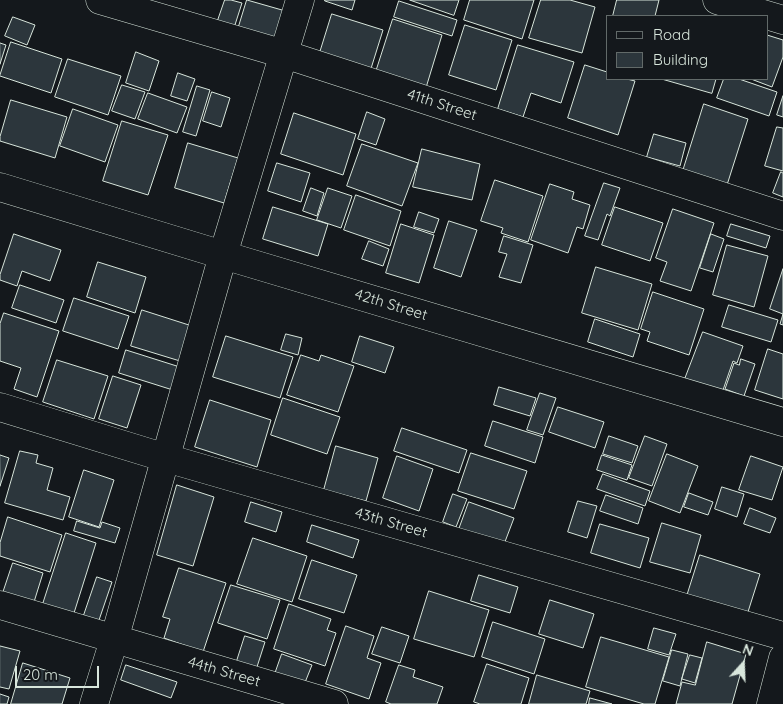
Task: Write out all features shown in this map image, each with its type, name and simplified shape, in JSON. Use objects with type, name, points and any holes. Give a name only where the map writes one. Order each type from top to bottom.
[{"type":"street","name":"41th Street","points":[[100,0],[284,54],[783,216]]},
{"type":"street","points":[[94,704],[114,640],[223,255],[300,0]]},
{"type":"street","points":[[718,0],[767,15]]},
{"type":"street","points":[[768,15],[783,20]]},
{"type":"street","name":"42th Street","points":[[0,187],[783,422]]},
{"type":"street","name":"43th Street","points":[[0,407],[166,458],[783,636]]},
{"type":"street","name":"44th Street","points":[[0,606],[334,704]]},
{"type":"street","points":[[770,704],[783,658]]},
{"type":"building","points":[[225,0],[242,3],[233,31],[216,26]]},
{"type":"building","points":[[247,0],[289,12],[278,49],[236,36]]},
{"type":"building","points":[[325,0],[355,0],[352,10]]},
{"type":"building","points":[[410,0],[459,0],[454,15]]},
{"type":"building","points":[[470,0],[534,0],[522,39],[464,20]]},
{"type":"building","points":[[541,0],[570,0],[595,7],[582,53],[529,38]]},
{"type":"building","points":[[617,0],[659,0],[655,15],[613,15]]},
{"type":"building","points":[[399,1],[457,20],[452,36],[394,17]]},
{"type":"building","points":[[332,14],[383,30],[369,75],[318,59]]},
{"type":"building","points":[[13,17],[35,25],[27,45],[5,36]]},
{"type":"building","points":[[393,19],[442,35],[425,91],[375,75]]},
{"type":"building","points":[[465,25],[512,40],[496,90],[449,75]]},
{"type":"building","points":[[768,35],[783,40],[783,57],[772,87],[754,80],[768,80]]},
{"type":"building","points":[[11,42],[62,59],[51,93],[0,76]]},
{"type":"building","points":[[0,43],[6,45],[0,64]]},
{"type":"building","points":[[518,45],[574,62],[561,103],[531,93],[523,117],[498,109]]},
{"type":"building","points":[[136,52],[159,61],[149,91],[126,83]]},
{"type":"building","points":[[68,59],[121,76],[108,115],[55,97]]},
{"type":"building","points":[[585,65],[606,72],[606,80],[635,81],[618,135],[568,118]]},
{"type":"building","points":[[178,73],[195,79],[187,101],[171,96]]},
{"type":"building","points":[[666,80],[716,80],[712,93]]},
{"type":"building","points":[[724,80],[742,80],[777,92],[769,116],[717,98]]},
{"type":"building","points":[[122,85],[145,92],[135,119],[112,111]]},
{"type":"building","points":[[197,86],[210,90],[196,136],[183,132]]},
{"type":"building","points":[[212,92],[230,98],[221,127],[203,121]]},
{"type":"building","points":[[148,93],[187,107],[177,133],[138,119]]},
{"type":"building","points":[[783,96],[783,117],[777,115]]},
{"type":"building","points":[[11,100],[67,117],[55,158],[0,141]]},
{"type":"building","points":[[704,104],[748,119],[727,185],[683,171]]},
{"type":"building","points":[[73,109],[118,125],[105,162],[60,146]]},
{"type":"building","points":[[367,112],[385,119],[376,145],[358,139]]},
{"type":"building","points":[[294,113],[356,134],[343,175],[281,154]]},
{"type":"building","points":[[122,121],[168,135],[148,195],[103,181]]},
{"type":"building","points":[[777,127],[783,128],[783,171],[765,166]]},
{"type":"building","points":[[654,134],[686,143],[680,166],[647,157]]},
{"type":"building","points":[[188,143],[238,158],[224,203],[175,188]]},
{"type":"building","points":[[362,144],[418,163],[402,206],[347,186]]},
{"type":"building","points":[[422,149],[480,164],[472,200],[413,187]]},
{"type":"building","points":[[277,163],[310,173],[301,202],[268,191]]},
{"type":"building","points":[[781,172],[783,173],[783,197],[773,193]]},
{"type":"building","points":[[495,180],[543,196],[528,242],[501,233],[503,228],[481,221]]},
{"type":"building","points":[[604,183],[620,188],[610,216],[607,214],[598,240],[585,236]]},
{"type":"building","points":[[550,184],[574,192],[572,199],[590,205],[583,229],[577,227],[568,253],[531,240]]},
{"type":"building","points":[[311,188],[324,193],[317,216],[303,211]]},
{"type":"building","points":[[328,188],[352,196],[341,228],[317,220]]},
{"type":"building","points":[[356,195],[401,211],[390,246],[344,230]]},
{"type":"building","points":[[273,207],[328,224],[318,256],[263,239]]},
{"type":"building","points":[[615,207],[663,223],[650,261],[602,245]]},
{"type":"building","points":[[673,209],[714,223],[691,291],[660,281],[667,262],[656,258]]},
{"type":"building","points":[[419,212],[439,219],[434,233],[414,227]]},
{"type":"building","points":[[449,221],[477,230],[461,277],[434,268]]},
{"type":"building","points":[[401,224],[434,235],[419,283],[386,273]]},
{"type":"building","points":[[731,224],[770,236],[766,248],[727,236]]},
{"type":"building","points":[[14,234],[61,250],[50,281],[22,271],[17,286],[0,280]]},
{"type":"building","points":[[711,234],[724,239],[713,272],[700,268]]},
{"type":"building","points":[[504,236],[533,245],[521,283],[499,277],[507,254],[499,252]]},
{"type":"building","points":[[369,241],[389,249],[383,266],[362,259]]},
{"type":"building","points":[[727,245],[768,256],[754,307],[713,295]]},
{"type":"building","points":[[98,262],[146,277],[135,313],[87,297]]},
{"type":"building","points":[[596,267],[652,284],[638,330],[582,313]]},
{"type":"building","points":[[783,269],[783,314],[770,309]]},
{"type":"building","points":[[20,285],[64,300],[56,323],[12,308]]},
{"type":"building","points":[[653,292],[704,309],[689,355],[647,341],[650,332],[641,329]]},
{"type":"building","points":[[74,298],[129,316],[118,349],[63,331]]},
{"type":"building","points":[[729,305],[778,320],[771,342],[722,327]]},
{"type":"building","points":[[142,310],[192,326],[180,361],[131,346]]},
{"type":"building","points":[[4,313],[59,331],[37,397],[14,389],[21,368],[0,361],[0,324]]},
{"type":"building","points":[[783,314],[783,325],[780,324]]},
{"type":"building","points":[[595,319],[640,334],[633,357],[588,342]]},
{"type":"building","points":[[703,332],[743,346],[737,363],[733,361],[722,393],[685,379]]},
{"type":"building","points":[[286,334],[302,338],[298,355],[281,350]]},
{"type":"building","points":[[226,336],[293,357],[280,398],[213,377]]},
{"type":"building","points":[[360,336],[394,347],[385,373],[352,362]]},
{"type":"building","points":[[768,349],[783,354],[783,399],[755,390]]},
{"type":"building","points":[[126,350],[183,368],[176,391],[119,373]]},
{"type":"building","points":[[301,355],[319,361],[321,355],[354,366],[338,412],[287,395]]},
{"type":"building","points":[[741,359],[755,364],[744,396],[725,389],[734,363],[739,365]]},
{"type":"building","points":[[57,360],[108,376],[94,419],[43,402]]},
{"type":"building","points":[[113,376],[141,385],[127,428],[99,419]]},
{"type":"building","points":[[499,387],[536,398],[530,416],[494,405]]},
{"type":"building","points":[[540,393],[556,398],[543,435],[527,430]]},
{"type":"building","points":[[283,398],[340,417],[327,454],[271,435]]},
{"type":"building","points":[[210,400],[271,420],[257,467],[195,447]]},
{"type":"building","points":[[558,407],[604,422],[595,448],[549,432]]},
{"type":"building","points":[[493,421],[543,437],[535,463],[485,446]]},
{"type":"building","points":[[402,428],[467,450],[459,473],[394,451]]},
{"type":"building","points":[[609,436],[638,446],[632,463],[603,454]]},
{"type":"building","points":[[645,436],[667,444],[652,486],[629,478]]},
{"type":"building","points":[[336,446],[378,458],[366,501],[324,490]]},
{"type":"building","points":[[20,451],[38,455],[36,463],[53,468],[47,490],[70,497],[63,520],[5,503]]},
{"type":"building","points":[[471,453],[527,471],[514,509],[458,491]]},
{"type":"building","points":[[667,454],[698,466],[680,513],[649,501]]},
{"type":"building","points":[[0,455],[9,458],[0,486]]},
{"type":"building","points":[[602,455],[632,465],[627,480],[597,470]]},
{"type":"building","points":[[397,456],[433,469],[419,511],[383,498]]},
{"type":"building","points":[[751,456],[783,467],[772,500],[739,490]]},
{"type":"building","points":[[84,470],[114,480],[99,527],[69,517]]},
{"type":"building","points":[[603,474],[650,491],[645,506],[597,489]]},
{"type":"building","points":[[177,485],[214,497],[193,566],[157,555]]},
{"type":"building","points":[[722,487],[744,494],[737,517],[715,509]]},
{"type":"building","points":[[689,493],[713,502],[708,515],[684,507]]},
{"type":"building","points":[[453,494],[467,499],[456,527],[443,522]]},
{"type":"building","points":[[606,495],[643,508],[638,524],[600,511]]},
{"type":"building","points":[[578,501],[597,506],[587,538],[568,532]]},
{"type":"building","points":[[251,502],[282,512],[276,532],[245,522]]},
{"type":"building","points":[[469,502],[514,518],[503,547],[458,532]]},
{"type":"building","points":[[750,508],[776,518],[770,533],[744,524]]},
{"type":"building","points":[[8,517],[62,535],[50,572],[0,556],[0,543]]},
{"type":"building","points":[[77,521],[100,528],[102,522],[120,528],[115,543],[74,531]]},
{"type":"building","points":[[662,523],[701,535],[690,573],[650,562]]},
{"type":"building","points":[[600,524],[649,538],[640,568],[591,553]]},
{"type":"building","points":[[312,525],[359,540],[353,558],[307,542]]},
{"type":"building","points":[[66,533],[96,543],[74,613],[43,604]]},
{"type":"building","points":[[253,538],[307,556],[292,602],[237,584]]},
{"type":"building","points":[[700,555],[760,574],[747,615],[687,596]]},
{"type":"building","points":[[312,560],[357,575],[344,613],[299,599]]},
{"type":"building","points":[[13,563],[43,573],[34,602],[3,593]]},
{"type":"building","points":[[179,568],[226,583],[203,652],[164,638],[170,619],[163,617]]},
{"type":"building","points":[[479,575],[518,587],[510,613],[471,601]]},
{"type":"building","points":[[97,577],[112,582],[98,623],[83,618]]},
{"type":"building","points":[[231,585],[280,600],[267,639],[218,623]]},
{"type":"building","points":[[429,591],[489,610],[474,657],[414,639]]},
{"type":"building","points":[[550,600],[594,614],[583,648],[539,634]]},
{"type":"building","points":[[289,604],[331,619],[327,630],[336,633],[325,666],[274,649]]},
{"type":"building","points":[[493,622],[545,639],[534,674],[482,657]]},
{"type":"building","points":[[346,626],[374,636],[367,658],[381,663],[369,699],[326,684]]},
{"type":"building","points":[[382,627],[409,636],[400,663],[372,654]]},
{"type":"building","points":[[654,628],[676,634],[669,655],[648,649]]},
{"type":"building","points":[[245,636],[265,642],[256,670],[236,664]]},
{"type":"building","points":[[601,637],[669,657],[655,704],[644,704],[586,687]]},
{"type":"building","points":[[707,642],[746,654],[732,704],[676,704],[682,682],[695,685]]},
{"type":"building","points":[[0,646],[20,651],[9,689],[0,687]]},
{"type":"building","points":[[672,650],[688,654],[680,686],[663,681]]},
{"type":"building","points":[[282,654],[312,665],[304,685],[275,674]]},
{"type":"building","points":[[690,655],[702,658],[695,683],[682,679]]},
{"type":"building","points":[[23,663],[70,678],[62,704],[11,704]]},
{"type":"building","points":[[487,664],[529,678],[521,704],[480,704],[474,702]]},
{"type":"building","points":[[126,665],[177,682],[171,698],[121,680]]},
{"type":"building","points":[[399,665],[415,670],[413,677],[443,687],[437,704],[391,704],[386,702]]},
{"type":"building","points":[[537,675],[590,691],[586,704],[529,704]]},
{"type":"building","points":[[0,694],[9,697],[7,704],[0,704]]},
{"type":"building","points":[[590,698],[612,704],[589,704]]}]
